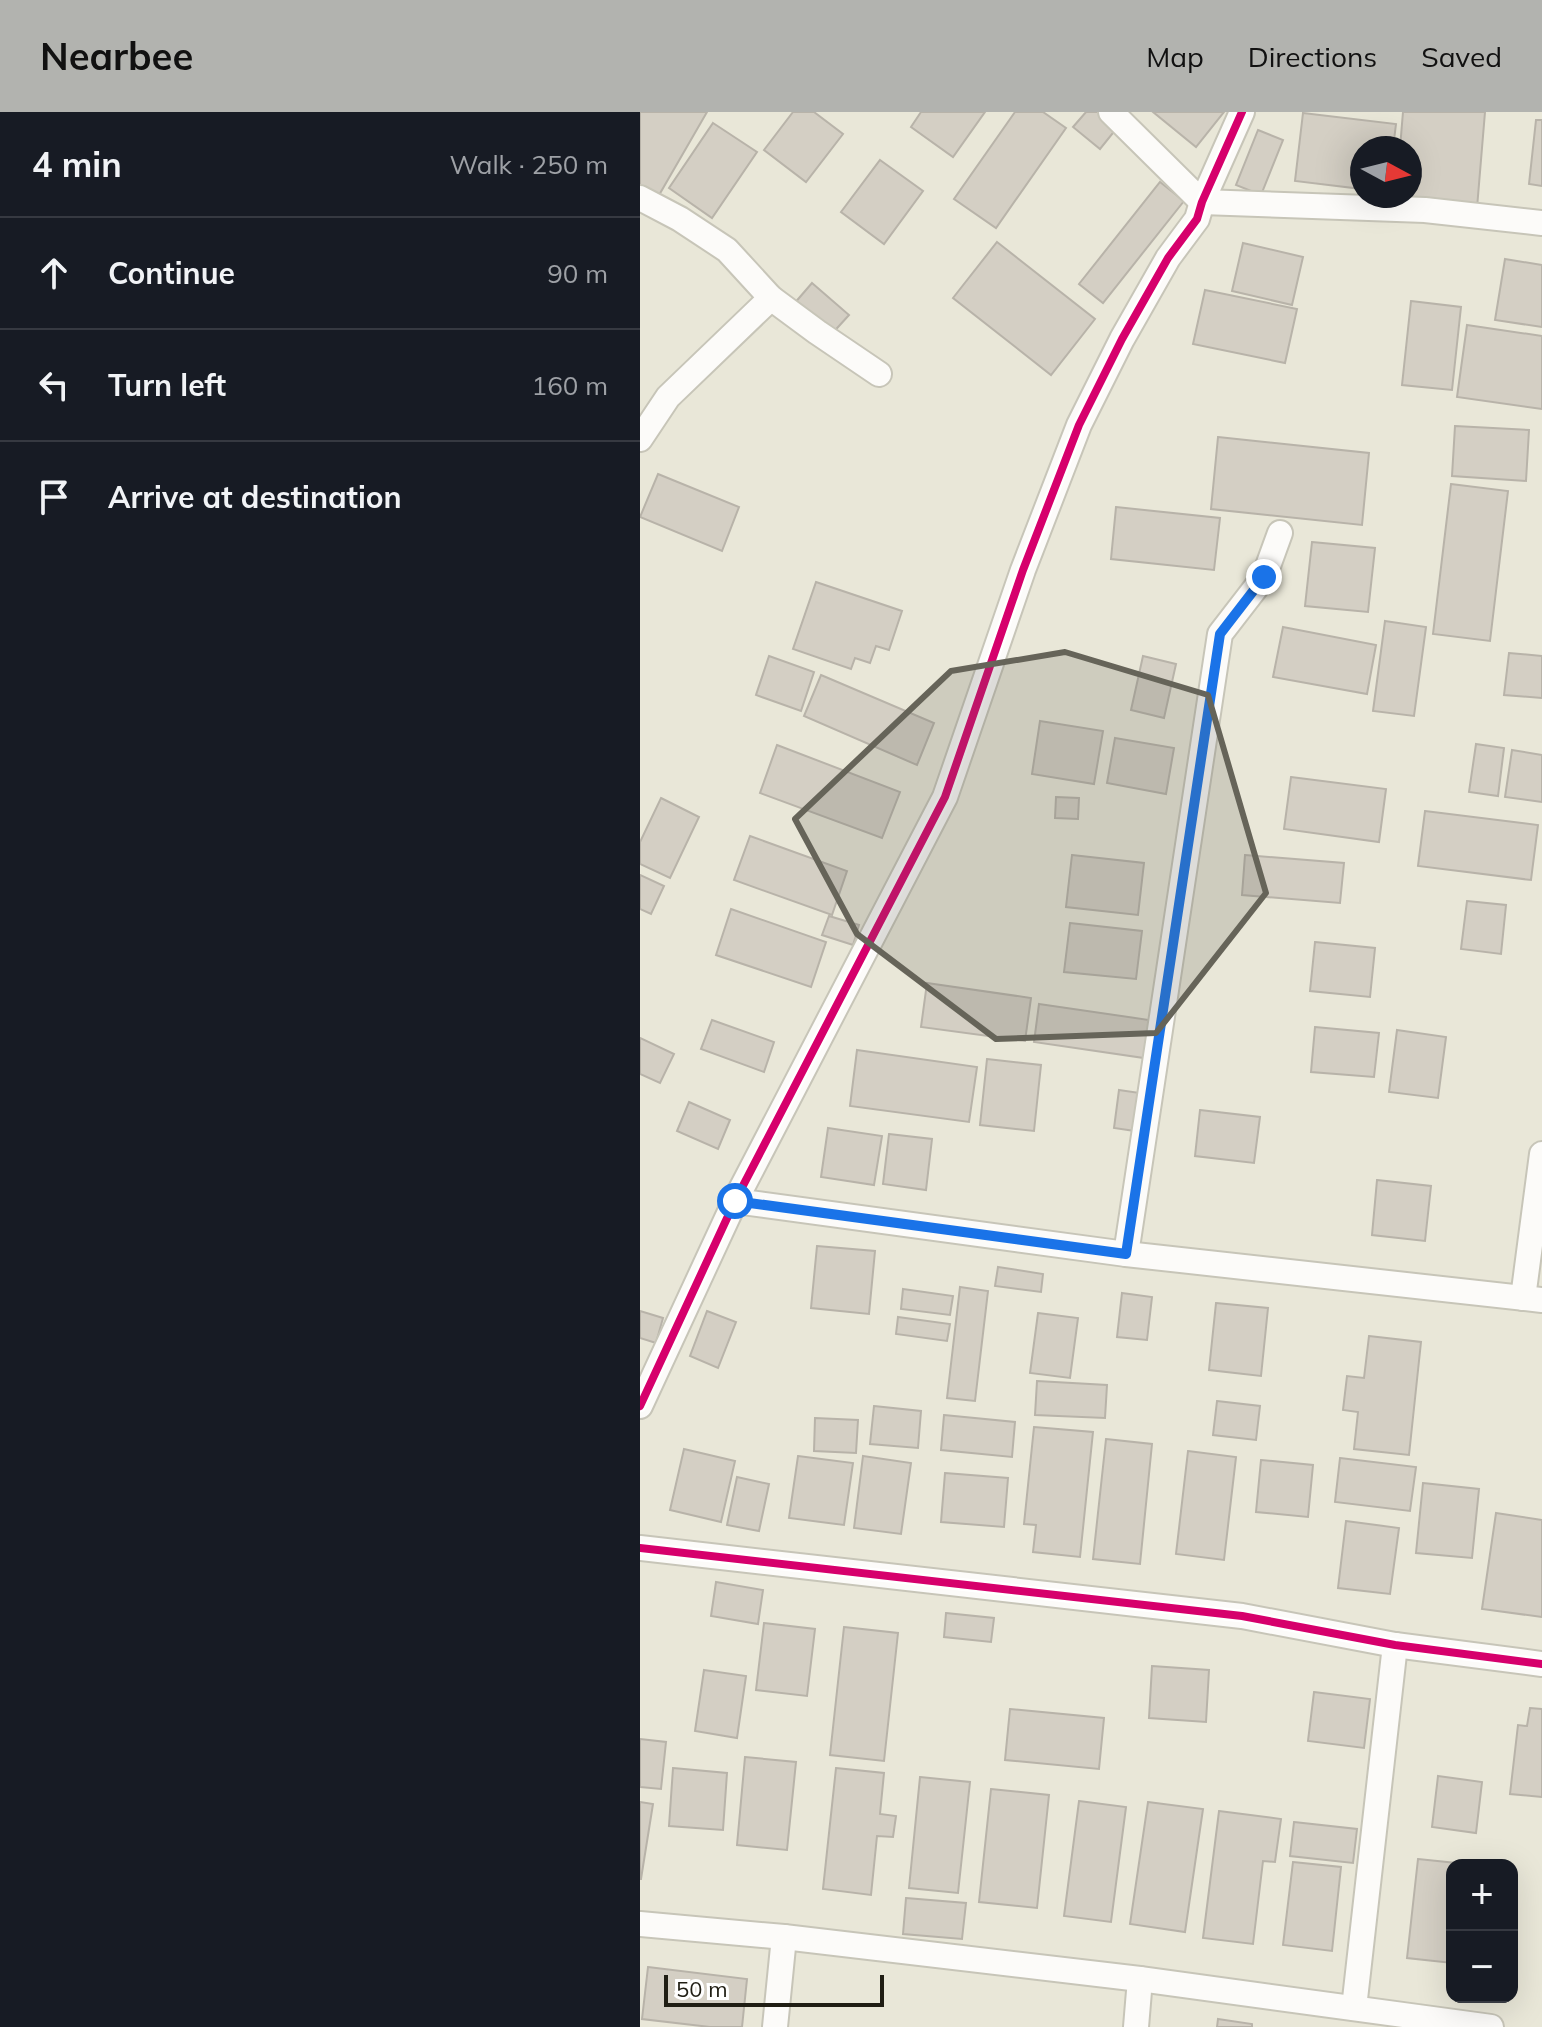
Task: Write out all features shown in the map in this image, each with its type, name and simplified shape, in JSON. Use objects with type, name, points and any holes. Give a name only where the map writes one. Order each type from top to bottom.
[{"type":"street","points":[[1111,112],[1202,202],[1425,210],[1542,223]]},
{"type":"street","points":[[640,1406],[735,1201],[945,797],[1023,570],[1079,425],[1122,339],[1168,258],[1197,219],[1242,112]]},
{"type":"street","points":[[640,198],[680,219],[727,250],[771,298],[879,374]]},
{"type":"street","points":[[640,439],[668,397],[771,298]]},
{"type":"street","points":[[1126,1254],[1220,634],[1264,577],[1280,533]]},
{"type":"street","points":[[735,1201],[1126,1254],[1533,1299],[1542,1154]]},
{"type":"street","points":[[640,1548],[1242,1616],[1395,1645],[1542,1664]]},
{"type":"street","points":[[1354,2008],[1395,1645]]},
{"type":"street","points":[[640,1924],[784,1937],[1140,1979],[1491,2027]]},
{"type":"street","points":[[775,2027],[784,1937]]},
{"type":"street","points":[[1136,2027],[1140,1979]]},
{"type":"highlighted area","points":[[1065,652],[1208,695],[1266,893],[1156,1033],[996,1039],[857,934],[795,819],[951,671]]},
{"type":"building","points":[[640,112],[707,112],[655,202],[640,193]]},
{"type":"building","points":[[793,112],[814,112],[843,134],[806,182],[764,150]]},
{"type":"building","points":[[921,112],[985,112],[953,157],[911,127]]},
{"type":"building","points":[[1015,112],[1043,112],[1066,128],[996,228],[954,199]]},
{"type":"building","points":[[1086,112],[1107,112],[1121,123],[1100,149],[1073,127]]},
{"type":"building","points":[[1153,112],[1224,112],[1196,147]]},
{"type":"building","points":[[1403,112],[1485,112],[1477,208],[1422,203],[1422,136],[1401,136]]},
{"type":"building","points":[[1303,113],[1396,124],[1394,136],[1350,136],[1350,188],[1295,181]]},
{"type":"building","points":[[1536,120],[1542,120],[1542,186],[1529,184]]},
{"type":"building","points":[[713,123],[757,152],[712,218],[669,188]]},
{"type":"building","points":[[1258,130],[1283,140],[1261,195],[1236,185]]},
{"type":"building","points":[[880,160],[923,191],[884,244],[841,212]]},
{"type":"building","points":[[1160,182],[1184,201],[1103,303],[1079,284]]},
{"type":"building","points":[[997,242],[1095,319],[1051,375],[953,298]]},
{"type":"building","points":[[1243,243],[1303,257],[1292,305],[1232,291]]},
{"type":"building","points":[[1505,259],[1542,265],[1542,327],[1495,320]]},
{"type":"building","points":[[812,283],[849,315],[829,337],[793,305]]},
{"type":"building","points":[[1205,290],[1297,309],[1285,363],[1193,344]]},
{"type":"building","points":[[1411,301],[1461,307],[1452,390],[1402,385]]},
{"type":"building","points":[[1467,325],[1542,336],[1542,409],[1457,397]]},
{"type":"building","points":[[1455,426],[1529,430],[1526,481],[1452,476]]},
{"type":"building","points":[[1218,437],[1369,453],[1362,525],[1211,509]]},
{"type":"building","points":[[658,474],[739,507],[722,551],[640,517]]},
{"type":"building","points":[[1451,484],[1508,491],[1490,641],[1433,634]]},
{"type":"building","points":[[1116,507],[1220,518],[1214,570],[1111,559]]},
{"type":"building","points":[[1312,542],[1375,548],[1368,612],[1305,606]]},
{"type":"building","points":[[816,582],[902,611],[889,650],[876,646],[870,663],[855,658],[851,669],[793,649]]},
{"type":"building","points":[[1385,621],[1426,627],[1414,716],[1373,711]]},
{"type":"building","points":[[1283,627],[1376,645],[1367,694],[1273,677]]},
{"type":"building","points":[[1509,653],[1542,656],[1542,698],[1504,695]]},
{"type":"building","points":[[769,656],[814,672],[801,711],[756,695]]},
{"type":"building","points":[[1143,656],[1176,664],[1164,718],[1131,710]]},
{"type":"building","points":[[821,675],[934,723],[917,765],[804,716]]},
{"type":"building","points":[[1040,721],[1103,731],[1094,784],[1032,774]]},
{"type":"building","points":[[1115,738],[1174,748],[1166,794],[1107,783]]},
{"type":"building","points":[[1476,744],[1504,748],[1498,796],[1469,792]]},
{"type":"building","points":[[777,745],[900,792],[882,838],[760,793]]},
{"type":"building","points":[[1512,750],[1542,755],[1542,802],[1505,797]]},
{"type":"building","points":[[1291,777],[1386,789],[1379,842],[1284,829]]},
{"type":"building","points":[[1056,797],[1079,798],[1078,819],[1055,818]]},
{"type":"building","points":[[661,798],[699,817],[670,878],[640,864],[640,842]]},
{"type":"building","points":[[1425,811],[1538,825],[1531,880],[1418,866]]},
{"type":"building","points":[[750,836],[847,871],[832,915],[734,880]]},
{"type":"building","points":[[1072,855],[1144,863],[1138,915],[1066,907]]},
{"type":"building","points":[[1245,855],[1344,863],[1340,903],[1242,895]]},
{"type":"building","points":[[640,875],[664,886],[651,914],[640,909]]},
{"type":"building","points":[[1467,901],[1506,905],[1501,954],[1461,949]]},
{"type":"building","points":[[731,909],[826,942],[811,987],[716,955]]},
{"type":"building","points":[[829,916],[859,925],[853,945],[822,935]]},
{"type":"building","points":[[1070,923],[1142,931],[1136,979],[1064,972]]},
{"type":"building","points":[[1315,942],[1375,948],[1370,997],[1310,991]]},
{"type":"building","points":[[927,983],[1031,998],[1025,1041],[921,1027]]},
{"type":"building","points":[[1039,1004],[1149,1020],[1144,1058],[1034,1042]]},
{"type":"building","points":[[712,1020],[774,1042],[764,1072],[701,1049]]},
{"type":"building","points":[[1315,1027],[1379,1033],[1374,1077],[1311,1072]]},
{"type":"building","points":[[1397,1030],[1446,1037],[1438,1098],[1389,1092]]},
{"type":"building","points":[[640,1038],[674,1054],[660,1083],[640,1074]]},
{"type":"building","points":[[857,1050],[977,1067],[969,1122],[850,1106]]},
{"type":"building","points":[[987,1059],[1041,1065],[1034,1131],[980,1125]]},
{"type":"building","points":[[1119,1090],[1140,1093],[1135,1131],[1114,1128]]},
{"type":"building","points":[[689,1102],[730,1120],[718,1149],[677,1131]]},
{"type":"building","points":[[1200,1110],[1260,1117],[1254,1163],[1195,1156]]},
{"type":"building","points":[[828,1128],[882,1136],[874,1185],[821,1177]]},
{"type":"building","points":[[889,1134],[932,1139],[926,1190],[883,1184]]},
{"type":"building","points":[[1377,1180],[1431,1186],[1425,1241],[1372,1235]]},
{"type":"building","points":[[817,1246],[875,1251],[869,1314],[811,1308]]},
{"type":"building","points":[[998,1267],[1043,1274],[1041,1292],[995,1286]]},
{"type":"building","points":[[960,1287],[988,1291],[975,1401],[947,1398]]},
{"type":"building","points":[[903,1289],[953,1296],[950,1315],[901,1309]]},
{"type":"building","points":[[1122,1293],[1152,1297],[1147,1340],[1117,1337]]},
{"type":"building","points":[[1216,1303],[1268,1308],[1261,1376],[1209,1370]]},
{"type":"building","points":[[640,1311],[663,1318],[656,1343],[640,1338]]},
{"type":"building","points":[[707,1311],[736,1322],[718,1368],[690,1356]]},
{"type":"building","points":[[1038,1313],[1078,1318],[1070,1378],[1030,1373]]},
{"type":"building","points":[[898,1317],[950,1324],[947,1341],[896,1334]]},
{"type":"building","points":[[1369,1336],[1421,1342],[1409,1455],[1354,1449],[1358,1412],[1343,1410],[1347,1376],[1364,1378]]},
{"type":"building","points":[[1037,1381],[1107,1385],[1105,1418],[1035,1415]]},
{"type":"building","points":[[1217,1401],[1260,1406],[1256,1440],[1213,1435]]},
{"type":"building","points":[[874,1406],[921,1411],[918,1448],[870,1444]]},
{"type":"building","points":[[944,1415],[1015,1422],[1012,1457],[941,1450]]},
{"type":"building","points":[[815,1418],[858,1420],[856,1453],[814,1451]]},
{"type":"building","points":[[1034,1427],[1093,1432],[1080,1557],[1033,1552],[1036,1525],[1024,1524]]},
{"type":"building","points":[[1106,1439],[1152,1444],[1140,1564],[1093,1559]]},
{"type":"building","points":[[684,1449],[735,1461],[721,1522],[670,1510]]},
{"type":"building","points":[[1188,1451],[1236,1457],[1224,1560],[1176,1554]]},
{"type":"building","points":[[798,1456],[853,1463],[844,1525],[789,1518]]},
{"type":"building","points":[[863,1456],[911,1463],[901,1534],[854,1528]]},
{"type":"building","points":[[1340,1458],[1416,1467],[1410,1511],[1335,1502]]},
{"type":"building","points":[[1261,1460],[1313,1465],[1308,1517],[1256,1512]]},
{"type":"building","points":[[945,1473],[1008,1478],[1004,1527],[941,1522]]},
{"type":"building","points":[[737,1477],[769,1484],[759,1531],[727,1525]]},
{"type":"building","points":[[1423,1483],[1479,1489],[1472,1558],[1416,1553]]},
{"type":"building","points":[[1496,1513],[1542,1520],[1542,1617],[1482,1609]]},
{"type":"building","points":[[1346,1521],[1399,1528],[1390,1594],[1338,1588]]},
{"type":"building","points":[[716,1582],[763,1590],[758,1624],[711,1616]]},
{"type":"building","points":[[946,1613],[994,1618],[991,1642],[944,1637]]},
{"type":"building","points":[[764,1623],[815,1629],[807,1696],[756,1690]]},
{"type":"building","points":[[844,1627],[898,1633],[884,1761],[830,1755]]},
{"type":"building","points":[[1152,1666],[1209,1670],[1206,1722],[1149,1718]]},
{"type":"building","points":[[704,1670],[746,1676],[737,1738],[695,1731]]},
{"type":"building","points":[[1314,1692],[1370,1699],[1364,1748],[1308,1741]]},
{"type":"building","points":[[1530,1708],[1542,1709],[1542,1797],[1510,1794],[1518,1725],[1527,1726]]},
{"type":"building","points":[[1010,1709],[1104,1718],[1099,1769],[1005,1760]]},
{"type":"building","points":[[640,1739],[666,1742],[661,1789],[640,1787]]},
{"type":"building","points":[[745,1757],[796,1762],[787,1850],[737,1845]]},
{"type":"building","points":[[673,1768],[727,1773],[723,1830],[669,1826]]},
{"type":"building","points":[[836,1768],[884,1773],[880,1814],[896,1816],[893,1837],[877,1836],[871,1895],[823,1889]]},
{"type":"building","points":[[1438,1776],[1482,1782],[1476,1833],[1432,1827]]},
{"type":"building","points":[[920,1777],[970,1782],[958,1893],[909,1888]]},
{"type":"building","points":[[991,1789],[1049,1795],[1037,1908],[979,1902]]},
{"type":"building","points":[[1079,1801],[1126,1807],[1111,1922],[1064,1916]]},
{"type":"building","points":[[640,1802],[653,1804],[641,1879],[640,1879]]},
{"type":"building","points":[[1148,1802],[1203,1809],[1185,1932],[1130,1924]]},
{"type":"building","points":[[1219,1811],[1281,1819],[1275,1862],[1263,1861],[1253,1944],[1203,1938]]},
{"type":"building","points":[[1294,1822],[1357,1829],[1353,1863],[1290,1856]]},
{"type":"building","points":[[1418,1859],[1446,1862],[1446,1962],[1407,1958]]},
{"type":"building","points":[[1293,1862],[1341,1867],[1332,1951],[1283,1945]]},
{"type":"building","points":[[906,1898],[966,1903],[962,1939],[903,1934]]},
{"type":"building","points":[[648,1967],[747,1979],[742,2027],[710,2027],[642,2019]]},
{"type":"building","points":[[1218,2019],[1252,2024],[1252,2027],[1217,2027]]},
{"type":"cycle path","points":[[640,1406],[735,1201],[945,797],[1023,570],[1079,425],[1122,339],[1168,258],[1197,219],[1242,112]]},
{"type":"cycle path","points":[[640,1548],[1242,1616],[1395,1645],[1542,1664]]},
{"type":"route","points":[[735,1201],[1126,1254],[1220,634],[1264,577]]}]
